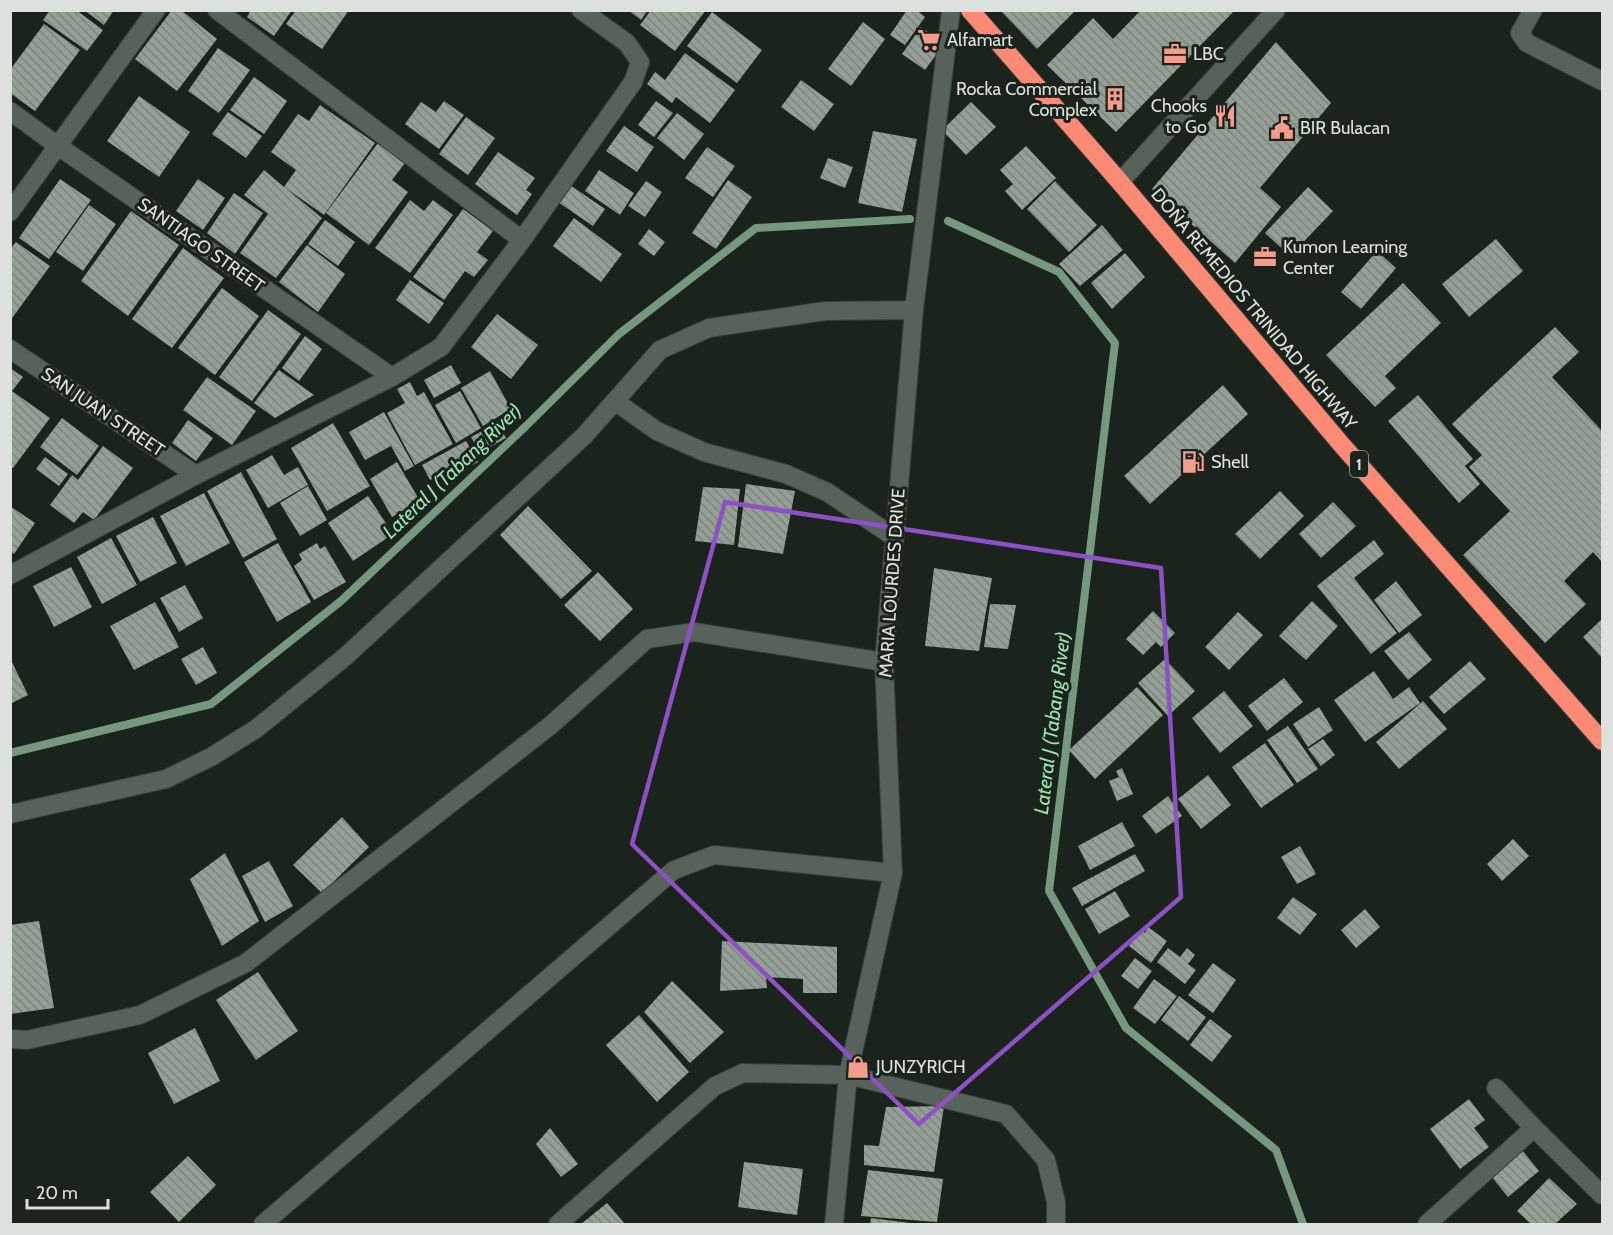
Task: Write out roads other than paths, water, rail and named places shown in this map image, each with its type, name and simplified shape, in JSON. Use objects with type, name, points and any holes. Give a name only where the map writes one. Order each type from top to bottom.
[{"type":"highway","name":"DOÑA REMEDIOS TRINIDAD HIGHWAY","points":[[970,10],[1120,182],[1341,444],[1602,741]]},
{"type":"street","points":[[10,212],[156,10]]},
{"type":"street","points":[[216,10],[522,240]]},
{"type":"street","points":[[10,575],[196,475],[392,377],[441,347],[522,240],[633,82],[640,62],[627,43],[581,10]]},
{"type":"street","name":"MARIA LOURDES DRIVE","points":[[834,1224],[848,1075],[893,873],[884,662],[914,310],[951,10]]},
{"type":"street","points":[[1120,182],[1276,10]]},
{"type":"street","points":[[1533,10],[1520,33],[1527,44],[1602,81]]},
{"type":"street","name":"SANTIAGO STREET","points":[[10,111],[392,377]]},
{"type":"street","points":[[10,814],[166,778],[211,757],[256,729],[346,656],[584,436],[660,350],[709,328],[825,311],[914,310]]},
{"type":"street","name":"SAN JUAN STREET","points":[[10,349],[196,475]]},
{"type":"street","points":[[616,402],[657,431],[704,452],[786,474],[827,492],[894,537]]},
{"type":"street","points":[[10,1039],[27,1040],[140,1015],[246,963],[551,725],[647,639],[694,632],[884,662]]},
{"type":"street","points":[[263,1224],[674,870],[714,855],[893,873]]},
{"type":"street","points":[[558,1224],[715,1086],[744,1073],[848,1075],[1006,1114],[1046,1160],[1056,1202],[1056,1224]]},
{"type":"street","points":[[1496,1088],[1602,1195]]},
{"type":"street","points":[[1427,1224],[1534,1128]]},
{"type":"waterway","name":"Lateral J (Tabang River)","points":[[10,753],[211,704],[341,601],[526,426],[619,334],[756,228],[910,219]]},
{"type":"waterway","name":"Lateral J (Tabang River)","points":[[948,221],[1059,272],[1115,343],[1049,891],[1126,1028],[1276,1150],[1303,1224]]},
{"type":"place","name":"Alfamart","points":[[929,40]]},
{"type":"place","name":"LBC","points":[[1175,54]]},
{"type":"place","name":"Rocka Commercial Complex","points":[[1115,99]]},
{"type":"place","name":"Chooks to Go","points":[[1225,116]]},
{"type":"place","name":"BIR Bulacan","points":[[1282,128]]},
{"type":"place","name":"Kumon Learning Center","points":[[1265,257]]},
{"type":"place","name":"Shell","points":[[1193,462]]},
{"type":"place","name":"JUNZYRICH","points":[[858,1067]]}]
